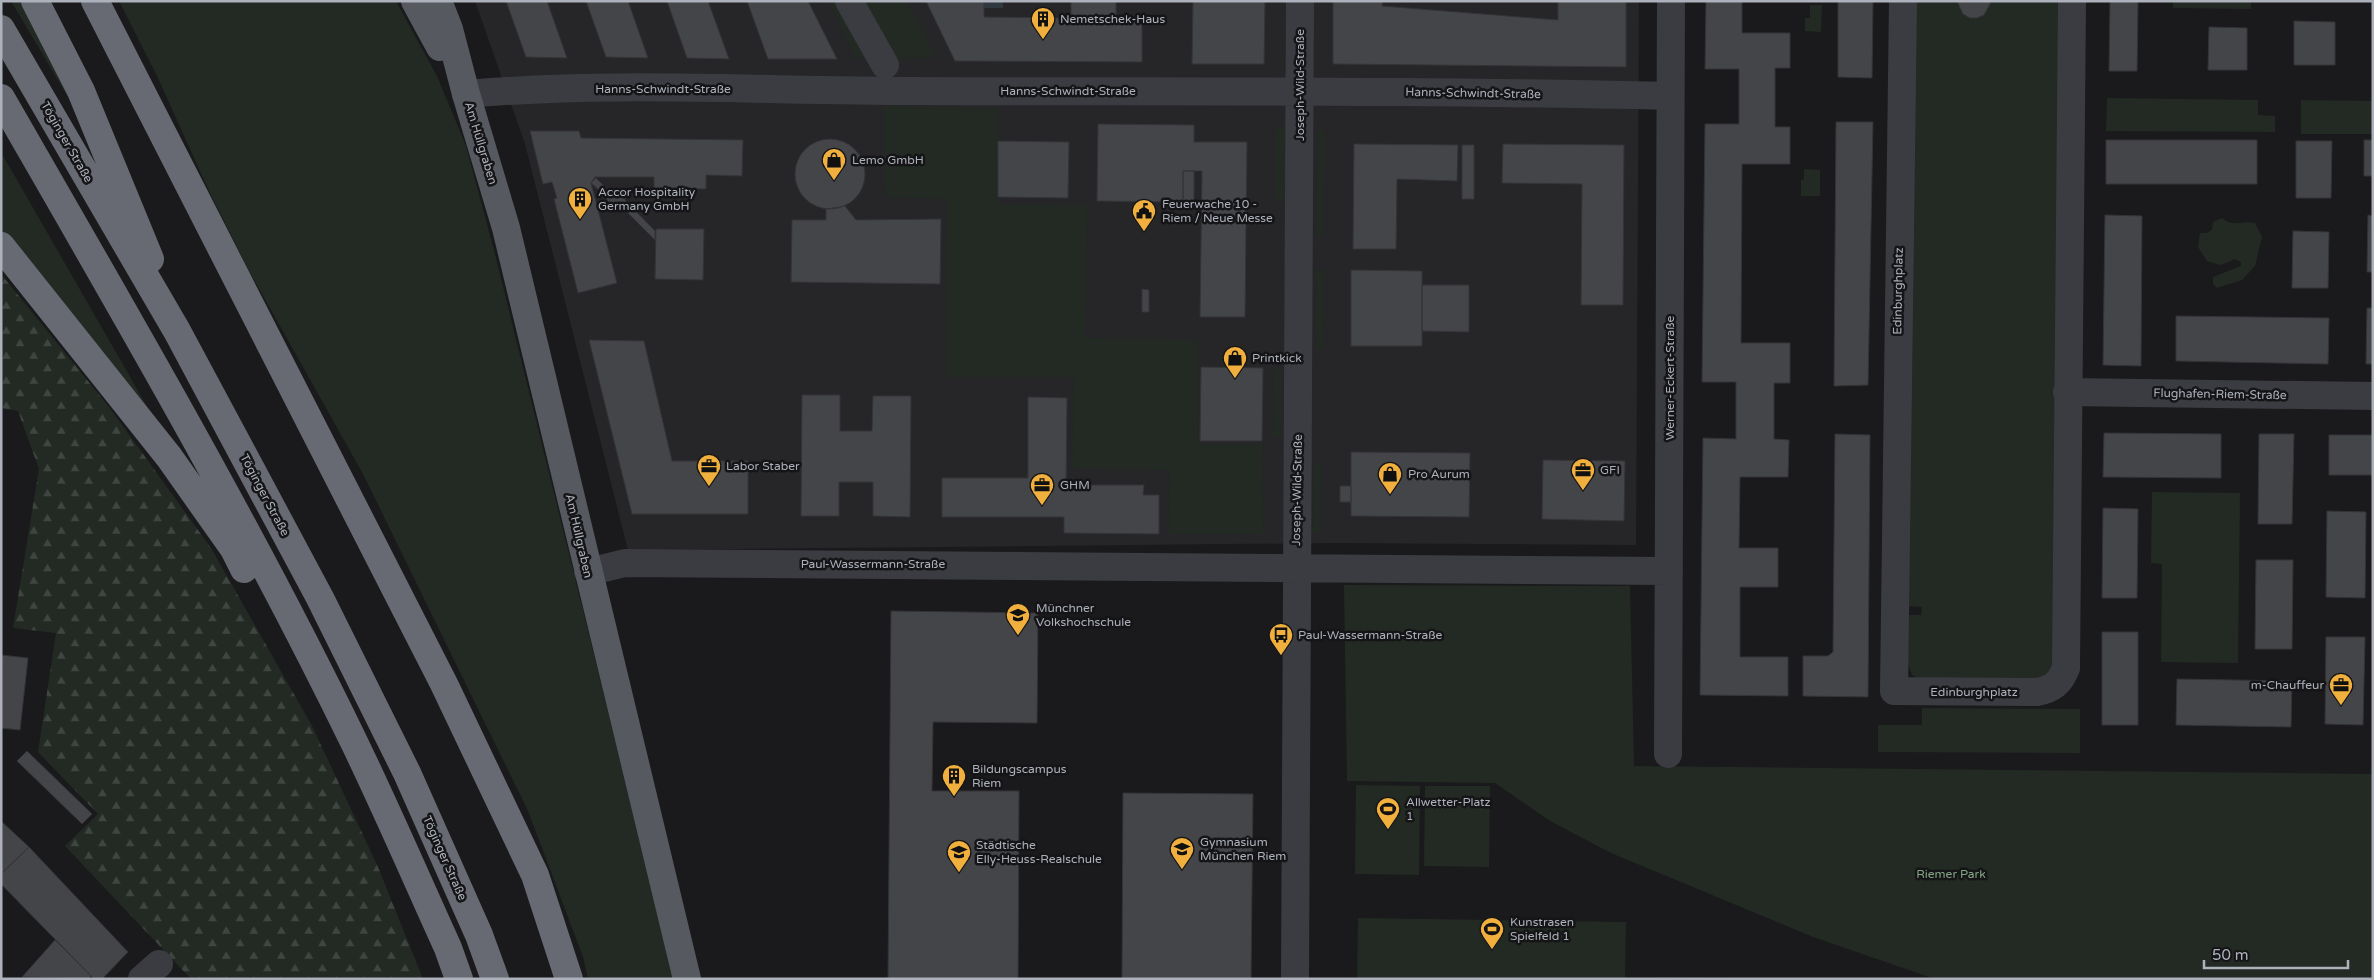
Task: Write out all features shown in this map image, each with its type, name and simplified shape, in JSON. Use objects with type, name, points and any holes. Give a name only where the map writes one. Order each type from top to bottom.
[{"type":"highway","points":[[35,1],[81,91],[140,231],[177,331]]},
{"type":"highway","points":[[95,1],[444,684],[535,875],[569,979]]},
{"type":"highway","name":"Töginger Straße","points":[[1,29],[177,331],[320,598],[407,773],[479,936],[495,979]]},
{"type":"highway","points":[[1,98],[180,412],[354,743],[448,948],[459,979]]},
{"type":"highway","points":[[1,246],[169,457],[234,549],[324,720],[354,743]]},
{"type":"main road","name":"Am Hüllgraben","points":[[415,1],[466,94]]},
{"type":"main road","name":"Am Hüllgraben","points":[[438,1],[449,29],[466,94],[506,228],[687,979]]},
{"type":"street","points":[[849,1],[885,65]]},
{"type":"street","name":"Joseph-Wild-Straße","points":[[1295,979],[1300,1]]},
{"type":"street","name":"Werner-Eckert-Straße","points":[[1668,754],[1671,1]]},
{"type":"street","name":"Edinburghplatz","points":[[1903,1],[1894,691],[2037,692],[2048,690],[2060,681],[2066,668],[2072,1]]},
{"type":"street","name":"Hanns-Schwindt-Straße","points":[[466,94],[509,90],[665,89],[1299,91],[1670,96]]},
{"type":"street","name":"Flughafen-Riem-Straße","points":[[2067,392],[2373,396]]},
{"type":"street","name":"Paul-Wassermann-Straße","points":[[588,572],[625,563],[1669,571]]},
{"type":"shaded area","points":[[475,1],[1639,1],[1636,545],[1335,543],[628,550],[525,144]]},
{"type":"shaded area","points":[[984,1],[1003,1],[1003,8],[984,8]]},
{"type":"green space","points":[[11,1],[22,1],[98,148]]},
{"type":"green space","points":[[119,1],[396,1],[437,76],[466,146],[494,250],[674,979],[588,979],[583,957],[528,811],[363,474],[248,269],[209,191],[157,76]]},
{"type":"green space","points":[[829,1],[843,1],[875,59],[856,58]]},
{"type":"green space","points":[[855,1],[907,1],[936,58],[887,59]]},
{"type":"green space","points":[[1911,1],[2060,1],[2057,656],[2052,675],[2033,684],[1927,683],[1912,675],[1906,659],[1907,615],[1921,615],[1922,607],[1907,606]]},
{"type":"green space","points":[[2173,1],[2251,1],[2251,9],[2173,8]]},
{"type":"green space","points":[[1810,5],[1822,5],[1821,32],[1805,31],[1805,18],[1810,18]]},
{"type":"green space","points":[[2107,98],[2258,100],[2258,115],[2275,116],[2275,132],[2106,131]]},
{"type":"green space","points":[[2301,100],[2373,101],[2373,134],[2301,134]]},
{"type":"green space","points":[[884,106],[999,108],[997,204],[1087,205],[1084,338],[1197,340],[1198,444],[1262,444],[1263,534],[1169,534],[1170,470],[1072,468],[1074,377],[946,377],[947,199],[885,197]]},
{"type":"green space","points":[[1276,128],[1290,128],[1289,203],[1275,203]]},
{"type":"green space","points":[[1318,130],[1325,130],[1323,236],[1316,236]]},
{"type":"green space","points":[[1,152],[152,415],[1,229]]},
{"type":"green space","points":[[1804,169],[1820,170],[1820,196],[1801,196],[1801,180],[1804,179]]},
{"type":"green space","points":[[2222,218],[2230,223],[2255,223],[2262,237],[2255,266],[2242,280],[2217,288],[2213,284],[2213,277],[2241,266],[2241,262],[2235,259],[2221,265],[2207,261],[2198,247],[2200,233],[2212,230],[2213,222]]},
{"type":"green space","points":[[1316,269],[1324,269],[1323,349],[1315,349]]},
{"type":"green space","points":[[1,274],[109,407],[211,548],[312,726],[378,867],[423,979],[191,979],[65,846],[98,814],[38,752],[56,633],[13,628],[39,469],[18,411],[1,408]]},
{"type":"green space","points":[[1274,369],[1281,369],[1281,437],[1273,437]]},
{"type":"green space","points":[[1314,464],[1321,464],[1320,533],[1313,533]]},
{"type":"green space","points":[[2152,492],[2240,493],[2238,663],[2161,662],[2162,564],[2151,563]]},
{"type":"green space","name":"Riemer Park","points":[[1344,585],[1630,586],[1634,766],[2373,774],[2373,979],[1935,979],[1813,937],[1611,853],[1550,821],[1495,783],[1347,781]]},
{"type":"green space","points":[[1922,708],[2080,709],[2080,753],[1878,752],[1878,725],[1922,725]]},
{"type":"green space","name":"Allwetter-Platz 1","points":[[1356,785],[1420,786],[1419,875],[1355,874]]},
{"type":"green space","points":[[1425,786],[1490,786],[1489,867],[1424,866]]},
{"type":"green space","name":"Kunstrasen Spielfeld 1","points":[[1358,918],[1626,922],[1625,979],[1357,979]]},
{"type":"green space","points":[[1656,977],[1793,979],[1656,979]]},
{"type":"building","points":[[506,1],[547,1],[567,58],[526,57]]},
{"type":"building","points":[[586,1],[628,1],[648,58],[606,57]]},
{"type":"building","points":[[667,1],[708,1],[729,59],[687,58]]},
{"type":"building","points":[[747,1],[808,1],[837,59],[768,59]]},
{"type":"building","name":"Nemetschek-Haus","points":[[926,1],[984,1],[984,17],[1071,18],[1071,1],[1116,1],[1116,18],[1142,19],[1142,62],[955,61]]},
{"type":"building","points":[[1193,1],[1265,1],[1264,64],[1192,64]]},
{"type":"building","points":[[1333,1],[1383,1],[1382,6],[1558,20],[1558,1],[1626,1],[1626,67],[1333,64]]},
{"type":"building","points":[[1706,1],[1742,1],[1742,33],[1790,33],[1790,68],[1775,68],[1775,127],[1790,127],[1790,164],[1742,164],[1741,343],[1790,343],[1790,383],[1774,383],[1774,439],[1789,440],[1788,477],[1740,477],[1739,548],[1778,548],[1778,587],[1740,587],[1740,657],[1788,657],[1788,696],[1700,695],[1703,438],[1736,439],[1736,382],[1702,382],[1705,124],[1739,124],[1739,69],[1705,69]]},
{"type":"building","points":[[1838,1],[1873,1],[1872,78],[1838,77]]},
{"type":"building","points":[[1957,1],[1991,2],[1984,15],[1970,18],[1963,14]]},
{"type":"building","points":[[2110,1],[2138,1],[2137,71],[2109,71]]},
{"type":"building","points":[[2294,21],[2335,22],[2335,65],[2294,65]]},
{"type":"building","points":[[2209,27],[2247,28],[2247,70],[2208,70]]},
{"type":"building","points":[[1836,122],[1873,122],[1868,385],[1834,386]]},
{"type":"building","points":[[1098,124],[1194,125],[1194,142],[1247,142],[1245,317],[1200,317],[1202,171],[1183,171],[1183,202],[1097,201]]},
{"type":"building","name":"Accor Hospitality Germany GmbH","points":[[530,131],[579,131],[581,138],[743,140],[742,176],[706,175],[706,189],[654,188],[654,177],[595,177],[591,183],[617,283],[578,293],[554,199],[557,198],[552,182],[543,184]]},
{"type":"building","points":[[830,139],[843,142],[855,149],[862,161],[865,174],[862,187],[855,199],[843,206],[830,209],[817,206],[805,199],[798,187],[795,174],[798,161],[805,149],[817,142]]},
{"type":"building","points":[[2106,140],[2257,140],[2257,184],[2106,184]]},
{"type":"building","points":[[2364,140],[2373,140],[2373,176],[2364,176]]},
{"type":"building","points":[[998,141],[1069,142],[1068,198],[998,197]]},
{"type":"building","points":[[2296,141],[2332,141],[2331,198],[2296,198]]},
{"type":"building","points":[[1354,144],[1458,145],[1457,181],[1397,179],[1396,249],[1353,249]]},
{"type":"building","points":[[1503,144],[1624,145],[1623,305],[1581,305],[1582,184],[1502,183]]},
{"type":"building","points":[[1462,145],[1474,145],[1474,199],[1462,199]]},
{"type":"building","points":[[1183,171],[1194,171],[1194,202],[1183,202]]},
{"type":"building","points":[[596,178],[607,189],[625,189],[625,200],[655,231],[655,240],[623,208],[607,208],[607,197],[591,183]]},
{"type":"building","points":[[845,206],[856,220],[941,219],[940,284],[791,282],[792,220],[826,220],[826,209]]},
{"type":"building","points":[[2105,215],[2142,216],[2141,366],[2103,365]]},
{"type":"building","points":[[2368,215],[2373,216],[2373,272],[2367,272]]},
{"type":"building","points":[[656,229],[704,229],[703,280],[655,279]]},
{"type":"building","points":[[2293,231],[2329,232],[2328,288],[2292,288]]},
{"type":"building","points":[[1351,270],[1422,271],[1422,346],[1351,346]]},
{"type":"building","points":[[1422,285],[1469,285],[1469,332],[1422,331]]},
{"type":"building","points":[[1142,289],[1149,290],[1149,312],[1142,312]]},
{"type":"building","points":[[2367,308],[2373,308],[2373,364],[2366,364]]},
{"type":"building","points":[[2176,316],[2329,318],[2328,364],[2176,361]]},
{"type":"building","points":[[589,340],[644,341],[672,461],[748,461],[748,514],[632,514]]},
{"type":"building","points":[[1201,367],[1263,368],[1262,441],[1200,441]]},
{"type":"building","points":[[802,395],[840,395],[840,431],[872,431],[873,396],[911,396],[910,517],[873,516],[873,482],[839,482],[839,516],[801,516]]},
{"type":"building","points":[[1028,397],[1067,398],[1066,485],[1144,485],[1143,495],[1159,495],[1159,534],[1064,533],[1064,517],[942,517],[942,478],[1028,478]]},
{"type":"building","points":[[2104,433],[2221,434],[2221,478],[2103,477]]},
{"type":"building","points":[[1835,434],[1870,435],[1868,697],[1803,696],[1803,656],[1828,656],[1833,652]]},
{"type":"building","points":[[2259,434],[2294,434],[2292,524],[2258,524]]},
{"type":"building","points":[[2329,435],[2373,435],[2373,475],[2329,475]]},
{"type":"building","points":[[1351,452],[1470,453],[1469,517],[1351,516]]},
{"type":"building","points":[[1543,460],[1625,461],[1624,521],[1542,519]]},
{"type":"building","points":[[1340,486],[1351,486],[1351,502],[1340,502]]},
{"type":"building","points":[[2103,508],[2138,509],[2137,598],[2102,598]]},
{"type":"building","points":[[2327,511],[2366,512],[2365,598],[2326,597]]},
{"type":"building","points":[[2256,560],[2293,560],[2292,649],[2255,649]]},
{"type":"building","name":"Bildungscampus Riem","points":[[891,611],[1038,613],[1037,723],[933,722],[932,791],[1019,791],[1018,979],[888,979]]},
{"type":"building","points":[[2102,632],[2138,632],[2138,725],[2102,725]]},
{"type":"building","points":[[2326,637],[2365,637],[2363,725],[2325,724]]},
{"type":"building","points":[[1,655],[28,658],[20,730],[1,728]]},
{"type":"building","points":[[2177,679],[2292,681],[2291,727],[2176,725]]},
{"type":"building","points":[[27,751],[92,814],[82,824],[17,761]]},
{"type":"building","points":[[1123,793],[1253,794],[1251,979],[1122,979]]},
{"type":"building","points":[[1,821],[29,847],[1,874]]},
{"type":"building","points":[[29,847],[128,952],[102,979],[94,979],[1,884],[1,874]]},
{"type":"building","points":[[55,940],[91,976],[88,979],[22,977]]},
{"type":"place","name":"Nemetschek-Haus","points":[[1043,40]]},
{"type":"place","name":"Lemo GmbH","points":[[834,181]]},
{"type":"place","name":"Accor Hospitality Germany GmbH","points":[[580,220]]},
{"type":"place","name":"Feuerwache 10 - Riem / Neue Messe","points":[[1144,232]]},
{"type":"place","name":"Printkick","points":[[1235,379]]},
{"type":"place","name":"Labor Staber","points":[[709,487]]},
{"type":"place","name":"GFI","points":[[1583,491]]},
{"type":"place","name":"Pro Aurum","points":[[1390,495]]},
{"type":"place","name":"GHM","points":[[1042,506]]},
{"type":"place","name":"Münchner Volkshochschule","points":[[1018,636]]},
{"type":"place","name":"Paul-Wassermann-Straße","points":[[1281,656]]},
{"type":"place","name":"m-Chauffeur","points":[[2341,706]]},
{"type":"place","name":"Bildungscampus Riem","points":[[954,797]]},
{"type":"place","name":"Allwetter-Platz 1","points":[[1388,830]]},
{"type":"place","name":"Gymnasium München Riem","points":[[1182,870]]},
{"type":"place","name":"Städtische Elly-Heuss-Realschule","points":[[959,873]]},
{"type":"place","name":"Kunstrasen Spielfeld 1","points":[[1492,950]]}]
